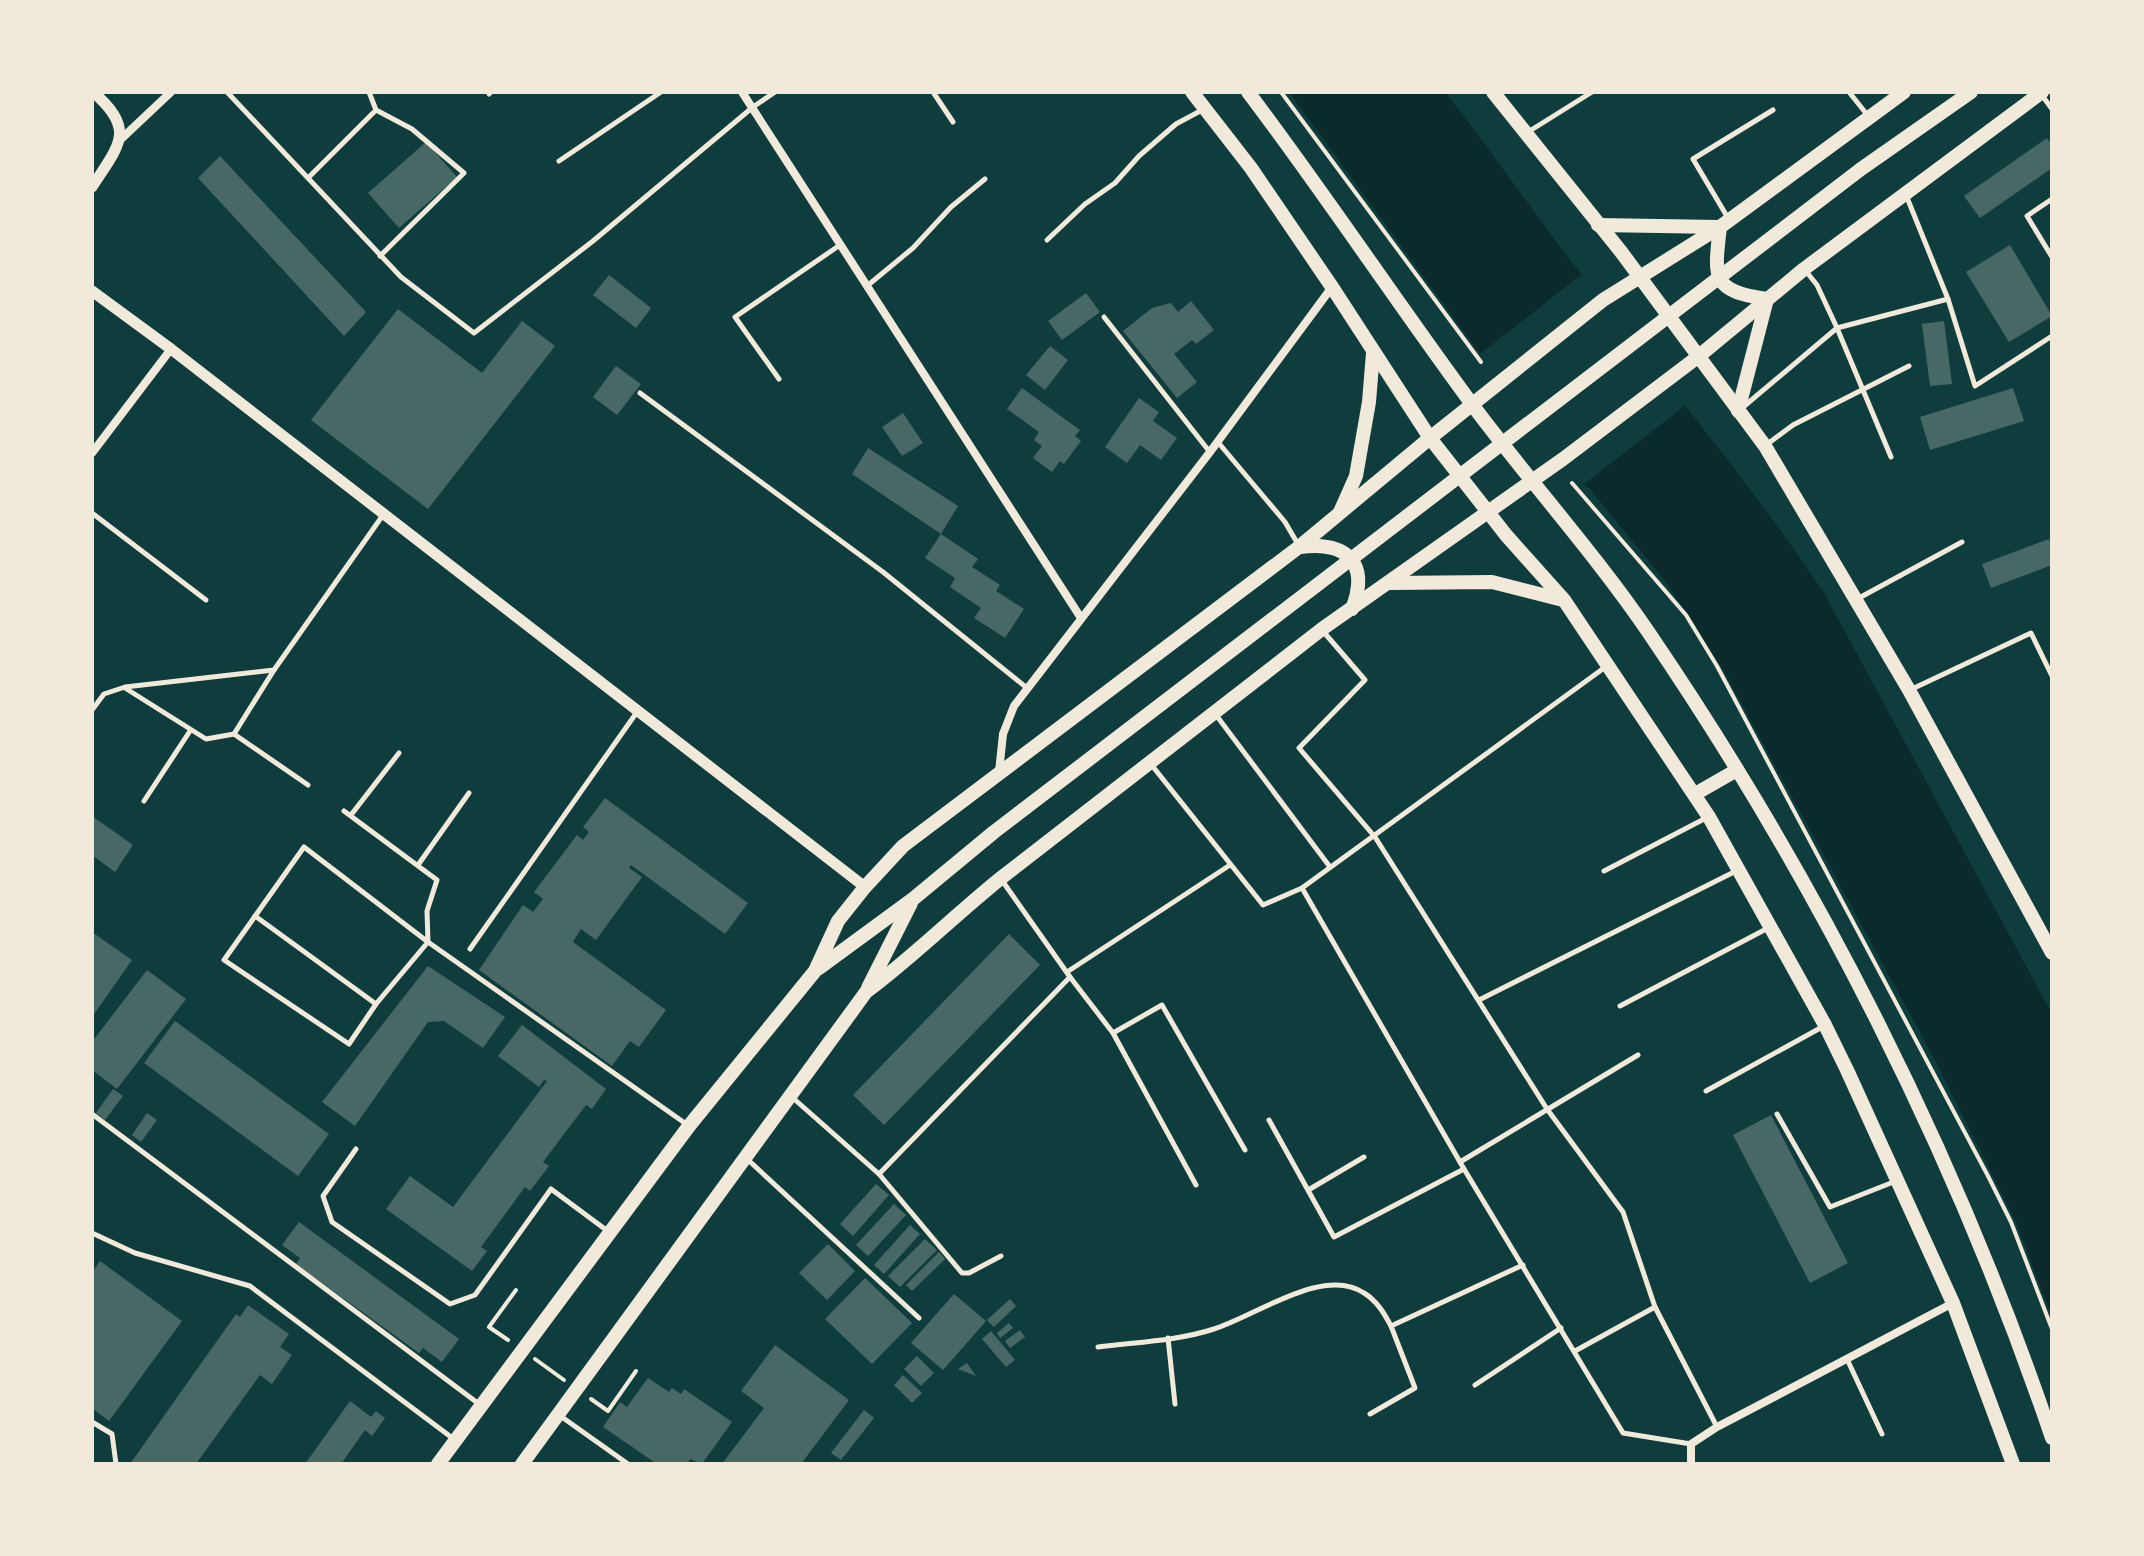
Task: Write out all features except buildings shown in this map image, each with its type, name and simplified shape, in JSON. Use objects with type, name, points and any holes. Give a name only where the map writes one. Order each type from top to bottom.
[{"type":"main road","points":[[1192,92],[1251,168],[1430,438],[1564,600],[1709,817],[1825,1025],[1953,1303],[2013,1464]]},
{"type":"main road","points":[[1248,92],[1472,404],[1647,631],[1737,770],[1816,904],[1930,1133],[1989,1268],[2052,1438]]},
{"type":"main road","points":[[1493,92],[1639,277],[1765,446],[1909,690],[2052,953]]},
{"type":"main road","points":[[438,1464],[689,1126],[815,971],[838,921],[903,846],[1299,547],[1603,300],[1724,223],[1904,92]]},
{"type":"main road","points":[[815,971],[913,899],[994,832],[1861,169],[1971,92]]},
{"type":"main road","points":[[866,992],[904,964],[949,920],[1001,878],[1322,629],[1563,459],[1699,356],[1804,269],[2041,92]]},
{"type":"main road","points":[[1598,225],[1724,223]]},
{"type":"main road","points":[[1724,223],[1716,260],[1718,276],[1723,284],[1742,296],[1767,299]]},
{"type":"main road","points":[[1738,411],[1767,299]]},
{"type":"main road","points":[[1339,515],[1356,476],[1369,402],[1373,353]]},
{"type":"main road","points":[[1299,547],[1321,545],[1337,549],[1348,557],[1359,575],[1360,588],[1352,609]]},
{"type":"main road","points":[[1389,583],[1492,582],[1564,600]]},
{"type":"main road","points":[[1695,794],[1737,770]]},
{"type":"main road","points":[[522,1464],[866,992],[913,899]]},
{"type":"street","points":[[93,92],[118,118],[118,141]]},
{"type":"street","points":[[92,187],[118,141],[171,92]]},
{"type":"street","points":[[742,92],[1081,618]]},
{"type":"street","points":[[999,773],[1003,734],[1014,706],[1210,452],[1332,287]]},
{"type":"street","points":[[92,291],[865,887]]},
{"type":"street","points":[[92,453],[96,439],[171,349]]},
{"type":"street","points":[[1691,1464],[1691,1444],[1717,1427],[1953,1303]]},
{"type":"lane","points":[[227,92],[401,277],[474,333],[593,241],[775,92]]},
{"type":"lane","points":[[369,92],[376,110],[412,129],[464,173],[380,256]]},
{"type":"lane","points":[[559,161],[661,92]]},
{"type":"lane","points":[[933,92],[953,122]]},
{"type":"lane","points":[[1525,134],[1592,92]]},
{"type":"lane","points":[[1849,92],[1870,118]]},
{"type":"lane","points":[[2041,92],[2052,109]]},
{"type":"lane","points":[[1047,240],[1085,204],[1115,183],[1139,156],[1176,124],[1205,108]]},
{"type":"lane","points":[[308,178],[376,110]]},
{"type":"lane","points":[[1724,223],[1693,159],[1773,110]]},
{"type":"lane","points":[[867,287],[985,179]]},
{"type":"lane","points":[[1904,193],[1948,299],[1975,386],[2052,336]]},
{"type":"lane","points":[[2052,199],[2027,216],[2052,257]]},
{"type":"lane","points":[[779,379],[735,317],[841,244]]},
{"type":"lane","points":[[1804,269],[1817,285],[1837,328],[1891,457]]},
{"type":"lane","points":[[1738,411],[1837,328],[1948,299]]},
{"type":"lane","points":[[1104,317],[1210,452]]},
{"type":"lane","points":[[1765,446],[1793,425],[1909,366]]},
{"type":"lane","points":[[640,393],[883,572],[1027,689]]},
{"type":"lane","points":[[1217,441],[1285,522],[1299,547]]},
{"type":"lane","points":[[92,513],[206,600]]},
{"type":"lane","points":[[234,734],[274,670],[384,514]]},
{"type":"lane","points":[[1854,600],[1962,542]]},
{"type":"lane","points":[[1322,629],[1365,680],[1299,748],[1375,837],[1547,1109],[1623,1212],[1655,1307],[1717,1427]]},
{"type":"lane","points":[[1909,690],[2031,633],[2052,676]]},
{"type":"lane","points":[[1149,763],[1263,905],[1302,888],[1608,665]]},
{"type":"lane","points":[[92,710],[104,694],[125,687],[274,670]]},
{"type":"lane","points":[[125,687],[206,739],[234,734],[308,785]]},
{"type":"lane","points":[[470,949],[638,711]]},
{"type":"lane","points":[[1216,714],[1330,867]]},
{"type":"lane","points":[[144,801],[190,731]]},
{"type":"lane","points":[[351,815],[399,753]]},
{"type":"lane","points":[[418,865],[469,793]]},
{"type":"lane","points":[[344,811],[437,880],[427,911],[428,942],[376,1004],[349,1044],[224,960],[304,847],[428,942],[689,1126]]},
{"type":"lane","points":[[1604,871],[1709,817]]},
{"type":"lane","points":[[879,1174],[1068,975],[1230,865]]},
{"type":"lane","points":[[1479,1000],[1739,870]]},
{"type":"lane","points":[[1001,878],[1068,975],[1113,1033],[1196,1185]]},
{"type":"lane","points":[[1302,888],[1464,1169],[1623,1433],[1691,1444]]},
{"type":"lane","points":[[255,916],[376,1004]]},
{"type":"lane","points":[[1620,1006],[1771,926]]},
{"type":"lane","points":[[1113,1033],[1162,1005],[1245,1150]]},
{"type":"lane","points":[[1706,1091],[1825,1025]]},
{"type":"lane","points":[[1460,1162],[1638,1055]]},
{"type":"lane","points":[[789,1095],[879,1174],[962,1273],[969,1273],[1001,1256]]},
{"type":"lane","points":[[92,1114],[482,1406]]},
{"type":"lane","points":[[1777,1114],[1830,1207],[1897,1180]]},
{"type":"lane","points":[[1269,1120],[1334,1237],[1464,1169]]},
{"type":"lane","points":[[356,1149],[323,1196],[332,1222],[450,1304],[475,1295],[551,1189],[610,1232]]},
{"type":"lane","points":[[1310,1189],[1364,1157]]},
{"type":"lane","points":[[746,1158],[919,1318]]},
{"type":"lane","points":[[92,1233],[135,1253],[250,1286],[456,1441]]},
{"type":"lane","points":[[1391,1326],[1523,1265]]},
{"type":"lane","points":[[1098,1347],[1214,1329],[1285,1297],[1340,1284],[1353,1287],[1372,1298],[1391,1326],[1415,1388],[1370,1414]]},
{"type":"lane","points":[[1575,1351],[1655,1307]]},
{"type":"lane","points":[[1475,1385],[1561,1328]]},
{"type":"lane","points":[[1168,1338],[1175,1404]]},
{"type":"lane","points":[[1847,1359],[1882,1434]]},
{"type":"lane","points":[[559,1414],[628,1464]]},
{"type":"lane","points":[[92,1422],[112,1434],[116,1464]]},
{"type":"path","points":[[1281,92],[1481,362]]},
{"type":"path","points":[[1572,483],[1686,615],[1717,666],[1988,1176],[2011,1222],[2052,1329]]},
{"type":"path","points":[[513,1343],[489,1327],[516,1290]]},
{"type":"path","points":[[525,1352],[572,1385]]},
{"type":"path","points":[[584,1394],[608,1411],[636,1371]]},
{"type":"water","points":[[1289,92],[1445,92],[1558,244],[1727,460],[1824,593],[2052,1014],[2052,1317],[2016,1222],[1936,1062],[1725,673],[1668,585],[1590,489],[1583,485],[1480,354]]},
{"type":"pier","points":[[1582,274],[1654,358],[1651,361],[1686,405],[1583,485],[1547,439],[1543,441],[1480,354]]}]
